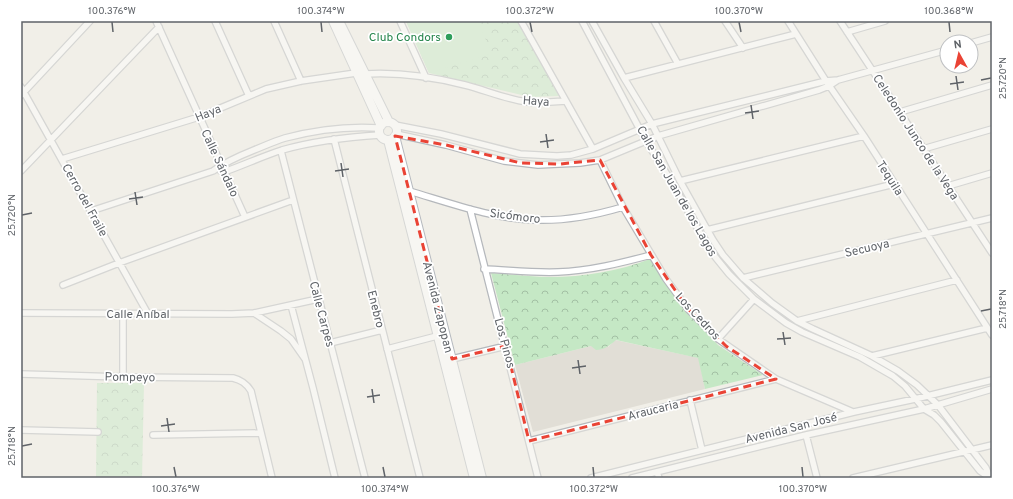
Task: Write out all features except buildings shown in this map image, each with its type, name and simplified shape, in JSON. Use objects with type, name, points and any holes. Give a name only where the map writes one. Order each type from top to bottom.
[{"type":"street","points":[[22,91],[90,21]]},
{"type":"street","name":"Calle Sándalo","points":[[156,21],[245,217]]},
{"type":"street","points":[[215,21],[249,96]]},
{"type":"street","points":[[274,21],[301,81]]},
{"type":"street","points":[[333,21],[380,130],[382,138],[393,137],[446,145],[504,161],[520,163],[538,165],[600,160],[658,136],[830,86],[838,80]]},
{"type":"street","points":[[339,21],[365,74],[397,131],[393,137]]},
{"type":"street","points":[[400,21],[426,78]]},
{"type":"street","points":[[521,21],[593,149]]},
{"type":"street","name":"Calle San Juan de los Lagos","points":[[582,21],[646,141],[716,258],[733,278],[754,299],[786,323],[873,363],[905,386],[924,409],[934,415],[941,422],[980,471],[990,478]]},
{"type":"street","name":"Calle San Juan de los Lagos","points":[[592,21],[652,124],[680,181],[707,230],[723,255],[742,278],[772,304],[797,321],[872,356],[898,371],[929,395],[986,468],[990,478]]},
{"type":"street","points":[[654,21],[678,64]]},
{"type":"street","points":[[725,21],[742,48]]},
{"type":"street","name":"Tequila","points":[[788,21],[826,81],[864,136],[992,336]]},
{"type":"street","name":"Celedonio Junco de la Vega","points":[[840,21],[992,253]]},
{"type":"street","points":[[847,32],[885,21]]},
{"type":"street","points":[[21,171],[159,27]]},
{"type":"street","points":[[624,78],[796,34]]},
{"type":"street","points":[[979,40],[992,36]]},
{"type":"street","points":[[213,171],[224,172],[281,151],[380,130],[384,123],[441,134],[520,154],[557,156],[593,149],[652,124],[826,81],[838,80],[939,52]]},
{"type":"street","name":"Haya","points":[[62,159],[199,117],[266,89],[301,81],[356,73]]},
{"type":"street","name":"Haya","points":[[365,74],[393,74],[426,78],[464,85],[526,102],[548,103],[566,101]]},
{"type":"street","points":[[900,112],[992,85]]},
{"type":"street","name":"Cerro del Fraile","points":[[22,91],[62,159],[148,314]]},
{"type":"street","points":[[91,211],[213,171],[221,165],[277,141],[324,131],[355,128],[380,130]]},
{"type":"street","points":[[923,149],[992,129]]},
{"type":"street","points":[[680,181],[864,136]]},
{"type":"street","name":"Avenida Zapopan","points":[[393,137],[409,191],[482,478]]},
{"type":"street","name":"Avenida Zapopan","points":[[393,137],[437,336],[474,478]]},
{"type":"street","name":"Enebro","points":[[334,139],[420,478]]},
{"type":"street","name":"Calle Carpes","points":[[281,151],[365,478]]},
{"type":"street","name":"Los Cedros","points":[[600,160],[623,207],[651,255],[679,298],[718,339],[776,379],[854,412]]},
{"type":"street","points":[[948,186],[992,173]]},
{"type":"street","points":[[707,230],[894,184]]},
{"type":"street","name":"Sicómoro","points":[[409,191],[470,209],[514,218],[537,220],[576,218],[623,207]]},
{"type":"street","points":[[63,285],[119,263],[293,200]]},
{"type":"street","name":"Los Pinos","points":[[470,209],[484,268],[506,346],[538,478]]},
{"type":"street","name":"Secuoya","points":[[742,278],[992,218]]},
{"type":"street","points":[[484,268],[528,272],[559,272],[612,265],[651,255]]},
{"type":"street","points":[[797,321],[956,280]]},
{"type":"street","name":"Calle Aníbal","points":[[21,313],[254,313],[318,299]]},
{"type":"street","points":[[718,339],[754,299]]},
{"type":"street","points":[[290,305],[335,478]]},
{"type":"street","points":[[254,313],[291,339],[305,358]]},
{"type":"street","points":[[122,377],[123,314]]},
{"type":"street","points":[[872,356],[987,328]]},
{"type":"street","points":[[330,343],[382,330]]},
{"type":"street","points":[[387,350],[437,336]]},
{"type":"street","points":[[452,359],[506,346]]},
{"type":"street","name":"Pompeyo","points":[[21,374],[233,378],[239,380],[251,390],[261,433]]},
{"type":"street","name":"Araucaria","points":[[529,441],[776,379]]},
{"type":"street","name":"Avenida San José","points":[[591,478],[854,412],[992,380]]},
{"type":"street","name":"Avenida San José","points":[[632,478],[806,435],[924,409],[992,389]]},
{"type":"street","points":[[690,400],[702,450]]},
{"type":"street","points":[[21,430],[98,432]]},
{"type":"street","points":[[153,435],[261,433],[272,478]]},
{"type":"street","points":[[806,435],[817,478]]},
{"type":"street","points":[[758,437],[761,446]]},
{"type":"street","points":[[853,478],[992,445]]},
{"type":"street","points":[[657,472],[659,478]]},
{"type":"highlighted area","points":[[395,136],[446,145],[521,163],[560,164],[600,160],[651,255],[688,309],[726,346],[776,379],[529,441],[506,346],[452,359]]},
{"type":"shaded area","points":[[615,340],[699,358],[705,389],[533,432],[515,365],[591,346],[608,347]]},
{"type":"green space","points":[[406,21],[518,21],[559,96],[530,97],[429,73]]},
{"type":"green space","name":"Club Condors","points":[[406,21],[477,21],[492,53],[429,73]]},
{"type":"green space","points":[[650,259],[674,295],[718,345],[763,375],[705,389],[698,358],[616,340],[609,346],[602,349],[596,350],[591,346],[515,365],[491,273],[543,277],[575,276],[613,270]]},
{"type":"green space","points":[[97,383],[144,383],[142,478],[96,478]]},
{"type":"place","name":"Club Condors","points":[[449,37]]}]
